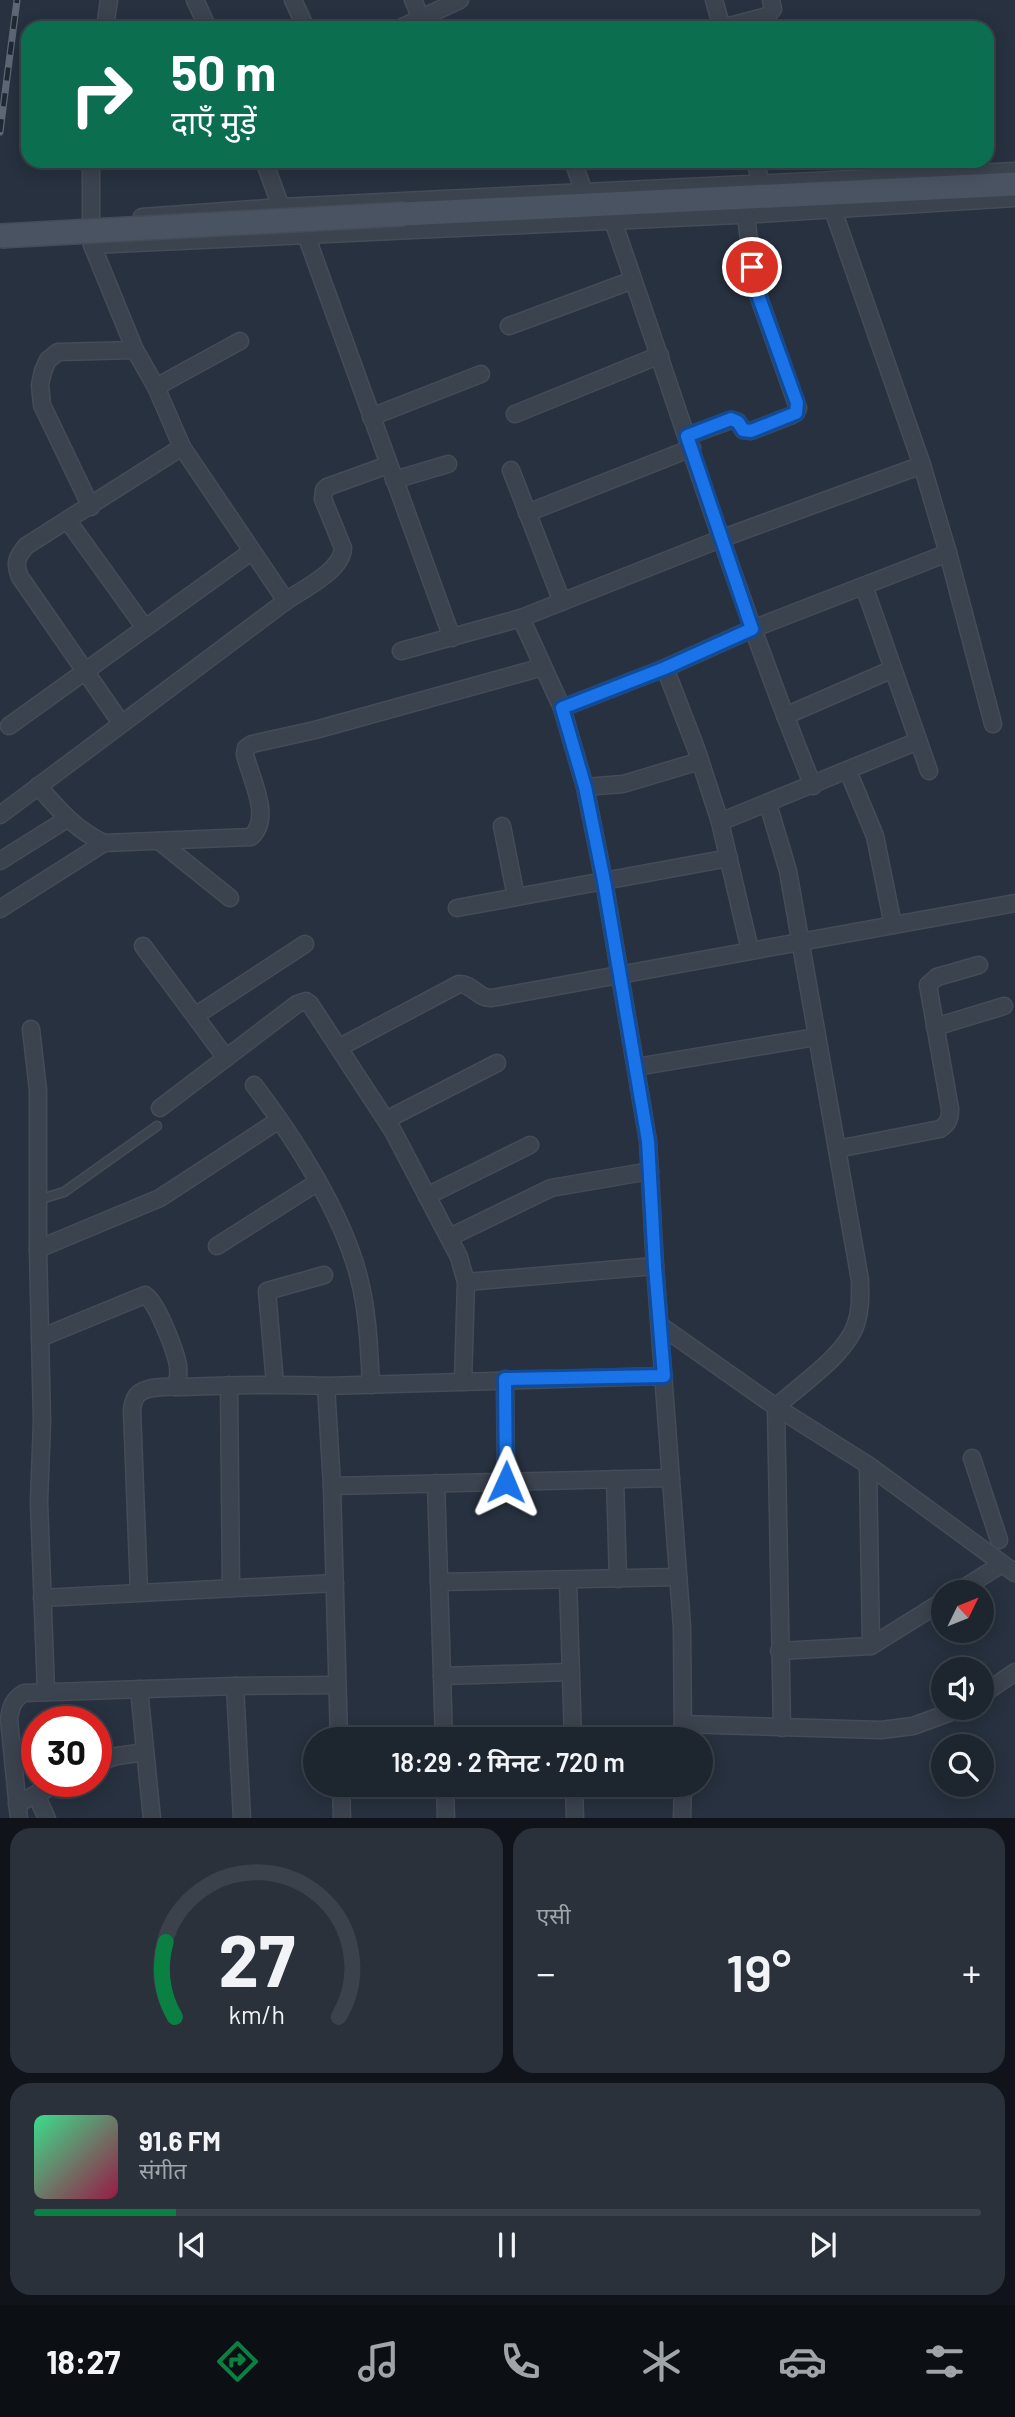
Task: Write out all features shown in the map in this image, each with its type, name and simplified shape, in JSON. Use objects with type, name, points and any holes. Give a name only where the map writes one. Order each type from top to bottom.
[{"type":"main road","points":[[0,236],[1015,184]]},
{"type":"street","points":[[106,21],[109,0]]},
{"type":"street","points":[[195,0],[205,21]]},
{"type":"street","points":[[293,0],[303,21]]},
{"type":"street","points":[[413,0],[421,18]]},
{"type":"street","points":[[415,21],[460,0]]},
{"type":"street","points":[[714,0],[720,21]]},
{"type":"street","points":[[748,21],[767,16],[773,9],[771,0]]},
{"type":"street","points":[[91,168],[92,245],[135,349],[156,387],[182,447],[286,601]]},
{"type":"street","points":[[267,168],[281,207]]},
{"type":"street","points":[[575,168],[584,192]]},
{"type":"street","points":[[757,168],[761,183]]},
{"type":"street","points":[[91,221],[281,207],[1015,171]]},
{"type":"street","points":[[92,245],[746,215],[1015,198]]},
{"type":"street","points":[[306,206],[306,235],[452,638]]},
{"type":"street","points":[[833,210],[922,465],[993,724]]},
{"type":"street","points":[[527,513],[690,442],[731,419],[738,422],[743,430],[751,431],[796,413],[797,408],[757,292],[746,215]]},
{"type":"street","points":[[613,221],[752,629],[813,786]]},
{"type":"street","points":[[509,326],[633,280]]},
{"type":"street","points":[[156,387],[240,341]]},
{"type":"street","points":[[91,506],[43,405],[40,385],[43,371],[48,360],[58,352],[135,349]]},
{"type":"street","points":[[515,414],[660,355]]},
{"type":"street","points":[[371,417],[481,374]]},
{"type":"street","points":[[121,723],[20,577],[15,567],[17,557],[26,546],[182,447]]},
{"type":"street","points":[[0,815],[334,568],[342,556],[343,548],[323,499],[327,487],[391,472],[448,464]]},
{"type":"street","points":[[401,651],[521,618],[723,538],[922,465]]},
{"type":"street","points":[[511,470],[562,603]]},
{"type":"street","points":[[68,521],[145,628]]},
{"type":"street","points":[[9,726],[251,552]]},
{"type":"street","points":[[562,708],[665,668],[752,629],[948,553]]},
{"type":"street","points":[[863,586],[929,771]]},
{"type":"street","points":[[521,618],[562,708],[585,787],[604,881],[648,1141],[678,1577],[683,1727]]},
{"type":"street","points":[[38,786],[67,819],[85,834],[104,843],[251,836],[258,831],[261,822],[259,805],[244,754],[246,748],[252,744],[328,727],[543,667]]},
{"type":"street","points":[[665,668],[720,822],[750,950]]},
{"type":"street","points":[[785,716],[893,669]]},
{"type":"street","points":[[720,822],[918,741]]},
{"type":"street","points":[[585,787],[623,784],[700,761]]},
{"type":"street","points":[[848,771],[875,836],[893,925]]},
{"type":"street","points":[[768,804],[788,871],[860,1280],[860,1305],[855,1327],[836,1353],[776,1407],[782,1728]]},
{"type":"street","points":[[0,861],[67,819]]},
{"type":"street","points":[[502,826],[516,897]]},
{"type":"street","points":[[159,841],[230,898]]},
{"type":"street","points":[[0,909],[104,843]]},
{"type":"street","points":[[457,908],[729,858]]},
{"type":"street","points":[[340,1047],[458,984],[471,987],[486,999],[1015,903]]},
{"type":"street","points":[[195,1016],[305,944]]},
{"type":"street","points":[[143,946],[226,1058]]},
{"type":"street","points":[[837,1149],[940,1129],[945,1125],[950,1118],[950,1109],[928,985],[937,977],[979,965]]},
{"type":"street","points":[[160,1108],[302,1001],[310,1004],[386,1120],[459,1257],[466,1282],[463,1382]]},
{"type":"street","points":[[934,1027],[1004,1006]]},
{"type":"street","points":[[31,1028],[38,1090],[41,1421],[39,1502],[46,1692]]},
{"type":"street","points":[[636,1067],[816,1037]]},
{"type":"street","points":[[386,1120],[497,1063]]},
{"type":"street","points":[[254,1085],[318,1182],[342,1231],[358,1275],[368,1321],[371,1385]]},
{"type":"street","points":[[38,1249],[160,1198],[279,1120]]},
{"type":"street","points":[[427,1196],[530,1145]]},
{"type":"street","points":[[450,1237],[551,1188],[650,1171]]},
{"type":"street","points":[[217,1246],[318,1182]]},
{"type":"street","points":[[466,1282],[655,1266]]},
{"type":"street","points":[[275,1384],[267,1291],[324,1275]]},
{"type":"street","points":[[40,1338],[145,1295],[153,1302],[176,1358],[176,1387]]},
{"type":"street","points":[[661,1326],[776,1407],[868,1465],[1008,1569],[984,1580]]},
{"type":"street","points":[[139,1592],[133,1401],[139,1392],[176,1387],[229,1385],[326,1386],[664,1376]]},
{"type":"street","points":[[505,1379],[506,1482]]},
{"type":"street","points":[[229,1385],[231,1588]]},
{"type":"street","points":[[326,1386],[332,1486],[338,1727]]},
{"type":"street","points":[[972,1458],[999,1540]]},
{"type":"street","points":[[868,1465],[871,1646]]},
{"type":"street","points":[[332,1486],[671,1478]]},
{"type":"street","points":[[615,1479],[618,1579]]},
{"type":"street","points":[[436,1483],[444,1727]]},
{"type":"street","points":[[980,1548],[1015,1534]]},
{"type":"street","points":[[439,1582],[678,1577]]},
{"type":"street","points":[[568,1580],[572,1727]]},
{"type":"street","points":[[42,1598],[335,1583]]},
{"type":"street","points":[[779,1651],[871,1646],[931,1608]]},
{"type":"street","points":[[442,1676],[570,1672]]},
{"type":"street","points":[[994,1687],[1015,1672]]},
{"type":"street","points":[[18,1811],[9,1719],[11,1706],[24,1693],[336,1685]]},
{"type":"street","points":[[235,1686],[243,1818]]},
{"type":"street","points":[[139,1689],[152,1818]]},
{"type":"street","points":[[713,1731],[891,1728],[932,1720]]},
{"type":"street","points":[[112,1758],[145,1752]]},
{"type":"street","points":[[18,1811],[33,1797]]},
{"type":"street","points":[[37,1797],[47,1818]]},
{"type":"street","points":[[341,1797],[342,1818]]},
{"type":"street","points":[[445,1797],[446,1818]]},
{"type":"street","points":[[574,1797],[575,1818]]},
{"type":"street","points":[[682,1797],[682,1818]]},
{"type":"lane","points":[[38,1200],[64,1192],[157,1126]]},
{"type":"railway","points":[[0,132],[17,0]]},
{"type":"route","points":[[506,1482],[505,1379],[664,1376],[648,1141],[604,881],[585,787],[562,708],[665,668],[752,629],[687,436],[731,419],[747,432],[796,413],[797,403],[757,292],[752,267]]}]
